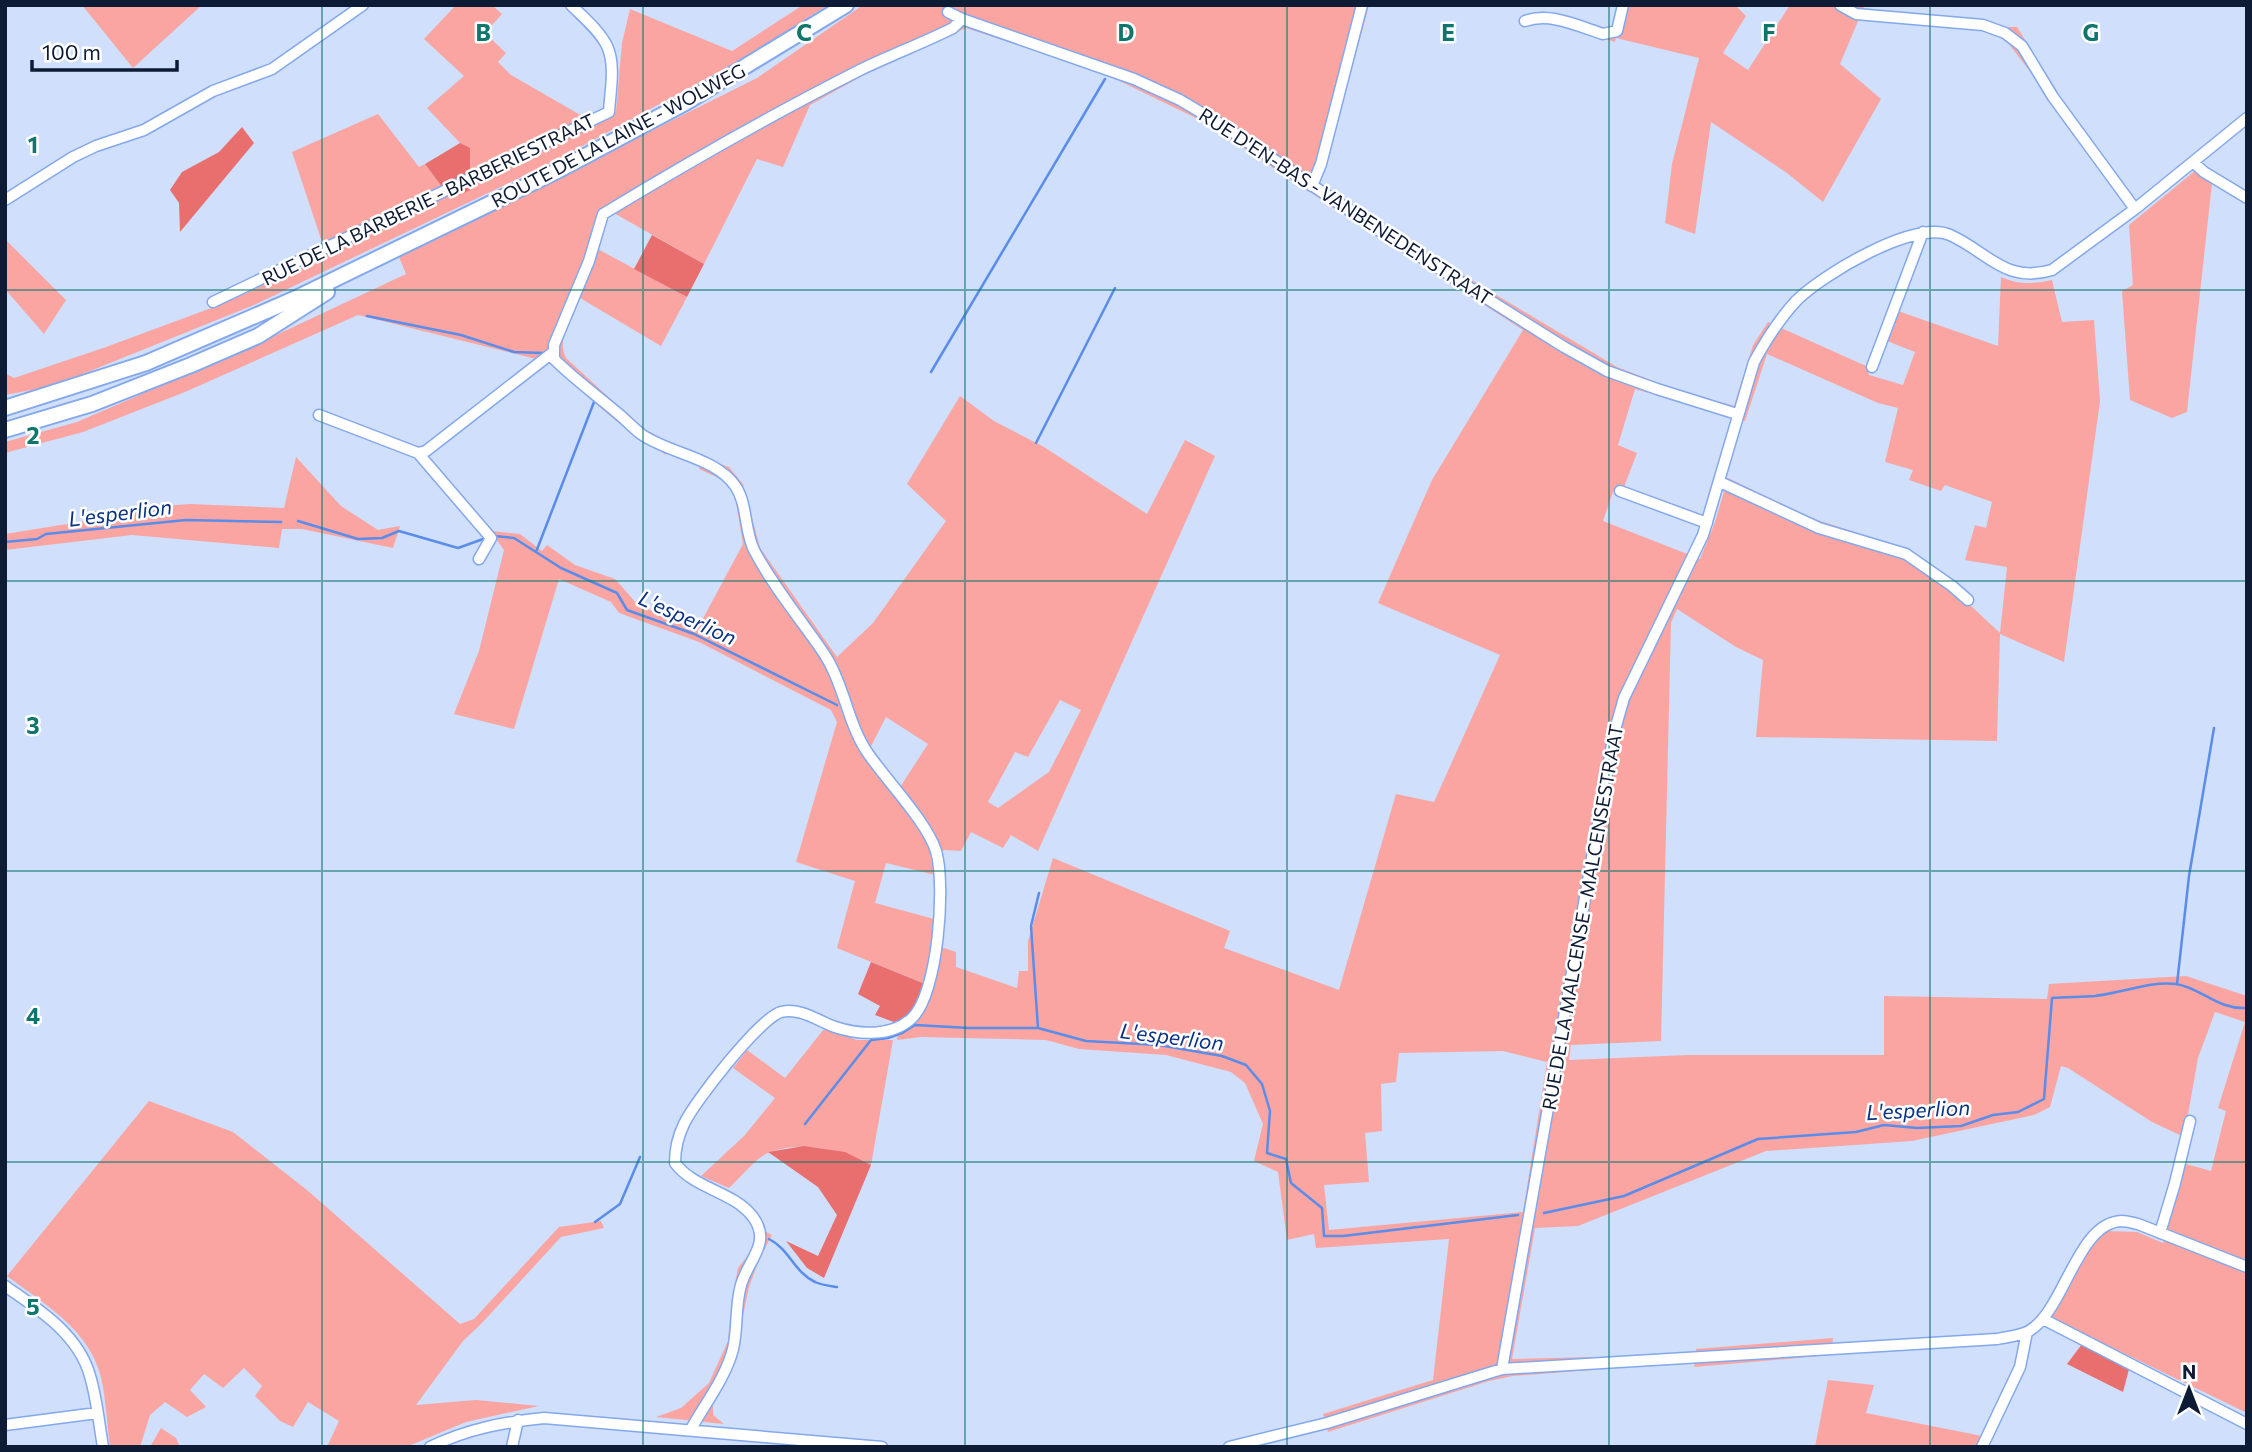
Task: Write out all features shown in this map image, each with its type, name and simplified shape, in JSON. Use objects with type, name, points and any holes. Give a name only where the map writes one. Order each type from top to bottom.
[{"type":"highway","name":"ROUTE DE LA LAINE - WOLWEG","points":[[5,408],[146,363],[294,299],[557,171],[685,103],[846,5]]},
{"type":"highway","name":"ROUTE DE LA LAINE - WOLWEG","points":[[5,430],[92,404],[258,336],[385,254]]},
{"type":"street","points":[[5,200],[73,157],[96,146],[144,131],[213,91],[272,69],[363,5]]},
{"type":"street","name":"RUE DE LA BARBERIE - BARBERIESTRAAT","points":[[214,302],[609,112],[608,47],[571,5]]},
{"type":"street","points":[[1311,186],[1321,164],[1362,5]]},
{"type":"street","points":[[1525,22],[1536,17],[1550,18],[1611,34],[1617,31],[1623,5]]},
{"type":"street","points":[[1840,5],[1844,9],[1864,15],[1983,25],[2005,33],[2022,46],[2053,97],[2135,209]]},
{"type":"street","name":"RUE D'EN-BAS - VANBENEDENSTRAAT","points":[[947,12],[1134,79],[1180,100],[1227,128],[1311,186],[1607,371],[1737,414]]},
{"type":"street","points":[[319,415],[418,453],[426,452],[552,354],[566,312],[589,261],[603,214],[780,113],[861,70],[945,32],[962,19]]},
{"type":"street","name":"RUE DE LA MALCENSE - MALCENSESTRAAT","points":[[1502,1370],[1614,733],[1624,698],[1703,535],[1754,362],[1781,317],[1799,298],[1821,280],[1891,242],[1923,232],[1949,234],[2005,269],[2021,274],[2040,273],[2063,263],[2194,163],[2247,118]]},
{"type":"street","points":[[2194,163],[2247,198]]},
{"type":"street","points":[[1872,367],[1923,232]]},
{"type":"street","points":[[552,354],[562,367],[642,434],[709,466],[724,475],[736,487],[750,543],[780,592],[831,664],[866,750],[918,819],[936,852],[940,896],[936,952],[929,986],[913,1018],[889,1030],[873,1033],[835,1027],[793,1011],[779,1012],[744,1044],[698,1101],[684,1123],[675,1147],[675,1163],[685,1175],[743,1207],[752,1215],[762,1238],[741,1285],[733,1351],[691,1429]]},
{"type":"street","points":[[418,453],[491,538],[479,559]]},
{"type":"street","points":[[1720,482],[1819,528],[1906,554],[1968,600]]},
{"type":"street","points":[[1620,491],[1707,523]]},
{"type":"street","points":[[2160,1233],[2190,1121]]},
{"type":"street","points":[[1230,1447],[1326,1423],[1502,1370],[1997,1339],[2027,1332],[2043,1319],[2098,1230],[2120,1221],[2138,1224],[2247,1267]]},
{"type":"street","points":[[5,1286],[59,1327],[81,1353],[91,1377],[103,1447]]},
{"type":"street","points":[[2043,1319],[2247,1423]]},
{"type":"street","points":[[1982,1447],[2020,1367],[2027,1332]]},
{"type":"street","points":[[5,1424],[97,1413]]},
{"type":"street","points":[[512,1447],[518,1420]]},
{"type":"street","points":[[430,1447],[460,1433],[518,1420],[571,1420],[882,1447]]},
{"type":"shaded area","points":[[82,5],[202,5],[133,68]]},
{"type":"shaded area","points":[[456,5],[492,5],[502,14],[485,33],[506,53],[498,62],[511,75],[596,124],[616,112],[622,43],[630,9],[732,51],[803,5],[828,5],[748,56],[551,163],[254,305],[53,386],[5,395],[5,373],[14,378],[106,347],[214,307],[327,257],[292,152],[378,114],[419,167],[425,164],[451,199],[470,149],[460,143],[427,108],[464,76],[424,39]]},
{"type":"shaded area","points":[[863,5],[1369,5],[1324,173],[1318,185],[1369,216],[1363,227],[1202,121],[1101,72],[966,28],[864,75],[810,105],[783,167],[757,159],[704,264],[612,212],[598,212],[592,246],[687,297],[661,346],[580,298],[566,328],[563,351],[566,358],[641,427],[670,443],[666,455],[615,420],[550,364],[546,351],[536,359],[358,315],[185,392],[83,432],[5,453],[5,442],[77,422],[257,344],[406,274],[399,257],[757,78]]},
{"type":"shaded area","points":[[1617,5],[1735,5],[1746,16],[1723,53],[1748,70],[1790,5],[1864,7],[1840,64],[1881,99],[1823,202],[1787,173],[1711,122],[1695,234],[1665,223],[1672,164],[1699,58],[1616,38],[1615,42],[1562,26],[1564,16],[1606,29],[1613,25]]},
{"type":"shaded area","points":[[2008,27],[2017,27],[2057,91],[2050,97],[2008,43],[2000,37]]},
{"type":"shaded area","points":[[242,127],[254,143],[180,232],[179,203],[170,190],[182,172],[219,152]]},
{"type":"shaded area","points":[[460,143],[470,148],[470,190],[451,199],[425,164]]},
{"type":"shaded area","points":[[2196,170],[2212,183],[2187,412],[2172,418],[2130,400],[2122,291],[2133,285],[2129,225]]},
{"type":"shaded area","points":[[652,235],[704,264],[687,297],[634,269]]},
{"type":"shaded area","points":[[5,239],[66,300],[44,334],[5,289]]},
{"type":"shaded area","points":[[1416,247],[1617,367],[1679,391],[1734,406],[1753,345],[1768,322],[1866,366],[1869,375],[1903,385],[1915,352],[1887,341],[1898,311],[1998,346],[2001,277],[2026,283],[2052,280],[2062,322],[2094,320],[2100,401],[2064,662],[2000,634],[1997,741],[1756,737],[1763,660],[1736,647],[1677,609],[1671,623],[1661,1041],[1571,1045],[1569,1060],[1688,1055],[1884,1055],[1884,996],[2047,999],[2049,984],[2186,976],[2247,996],[2247,1413],[2051,1318],[2091,1245],[2107,1231],[2137,1232],[2163,1243],[2186,1164],[2211,1171],[2226,1111],[2218,1108],[2245,1022],[2215,1012],[2198,1058],[2184,1137],[2152,1122],[2061,1066],[2050,1107],[2034,1115],[1912,1141],[1766,1151],[1578,1226],[1535,1228],[1512,1359],[1592,1357],[1591,1370],[1513,1376],[1489,1381],[1328,1432],[1323,1414],[1433,1380],[1449,1239],[1316,1248],[1314,1234],[1287,1240],[1278,1172],[1254,1161],[1263,1124],[1245,1083],[1231,1072],[1166,1055],[1079,1049],[1046,1040],[921,1037],[897,1040],[899,1024],[925,984],[837,948],[855,881],[796,862],[837,722],[831,710],[699,642],[619,613],[611,602],[559,579],[514,729],[454,714],[479,651],[504,550],[490,531],[520,534],[542,551],[547,545],[575,565],[615,579],[638,605],[669,618],[699,626],[743,544],[735,496],[723,480],[699,469],[702,458],[729,467],[743,484],[760,548],[837,657],[873,623],[946,521],[907,484],[960,396],[994,421],[1044,447],[1147,514],[1185,440],[1215,456],[1038,851],[1011,835],[1003,848],[971,832],[961,851],[945,850],[930,854],[935,875],[886,863],[875,903],[934,919],[932,944],[956,952],[956,967],[1017,988],[1019,971],[1028,971],[1028,941],[1053,858],[1230,931],[1224,948],[1339,990],[1396,794],[1434,802],[1500,655],[1378,603],[1432,480],[1523,330],[1410,257]],"holes":[[[1767,354],[1878,403],[1898,408],[1885,462],[1913,470],[1909,480],[1941,491],[1945,485],[1992,502],[1986,528],[1975,525],[1965,560],[2007,567],[2000,633],[1956,592],[1907,557],[1862,543],[1864,535],[1811,518],[1728,478],[1700,559],[1603,521],[1614,489],[1619,485],[1624,487],[1637,453],[1618,445],[1635,389],[1745,421]],[[1060,700],[1081,710],[1049,772],[998,808],[988,802],[1015,752],[1028,757]],[[886,717],[928,744],[895,795],[866,756]],[[1503,1051],[1547,1062],[1523,1212],[1329,1230],[1324,1185],[1369,1182],[1365,1133],[1382,1131],[1381,1084],[1396,1082],[1399,1053]]]},
{"type":"shaded area","points":[[296,457],[341,506],[378,530],[400,526],[393,548],[302,529],[282,529],[279,548],[132,535],[5,550],[5,534],[92,520],[95,511],[190,504],[284,508]]},
{"type":"shaded area","points":[[871,962],[925,984],[910,1013],[899,1024],[875,1015],[880,1006],[858,994]]},
{"type":"shaded area","points":[[824,1029],[857,1040],[893,1040],[871,1165],[822,1148],[796,1147],[765,1154],[729,1188],[701,1176],[744,1136],[775,1098],[733,1068],[747,1050],[785,1078]]},
{"type":"shaded area","points":[[149,1101],[233,1132],[307,1190],[460,1324],[474,1319],[559,1227],[601,1221],[604,1228],[561,1237],[463,1341],[416,1405],[476,1400],[539,1406],[466,1422],[406,1447],[327,1447],[339,1421],[308,1402],[293,1427],[280,1421],[255,1396],[262,1386],[244,1368],[223,1388],[204,1374],[190,1390],[206,1407],[187,1417],[165,1402],[150,1415],[140,1447],[110,1447],[101,1377],[86,1345],[63,1319],[7,1276]]},
{"type":"shaded area","points":[[804,1146],[845,1152],[871,1165],[824,1278],[807,1268],[786,1241],[818,1256],[837,1215],[818,1187],[768,1152]]},
{"type":"shaded area","points":[[755,1226],[772,1235],[749,1287],[732,1368],[713,1400],[713,1415],[724,1424],[656,1417],[681,1408],[709,1383],[728,1341],[738,1268],[753,1249]]},
{"type":"shaded area","points":[[2088,1336],[2132,1358],[2123,1392],[2067,1364]]},
{"type":"shaded area","points":[[1833,1338],[1831,1355],[1694,1367],[1696,1349]]},
{"type":"shaded area","points":[[1828,1380],[1874,1385],[1866,1413],[1982,1436],[1977,1447],[1815,1447]]},
{"type":"shaded area","points":[[161,1428],[176,1438],[180,1447],[150,1447]]},
{"type":"waterway","points":[[931,372],[1105,79]]},
{"type":"waterway","points":[[1036,443],[1115,288]]},
{"type":"waterway","points":[[367,316],[461,335],[514,352],[543,353]]},
{"type":"waterway","points":[[536,552],[594,402]]},
{"type":"waterway","name":"L'esperlion","points":[[5,542],[37,539],[46,534],[186,520],[281,522]]},
{"type":"waterway","name":"L'esperlion","points":[[298,521],[358,539],[382,538],[399,531],[458,548],[486,538]]},
{"type":"waterway","name":"L'esperlion","points":[[494,536],[514,538],[561,568],[617,593],[627,610],[694,634],[837,705]]},
{"type":"waterway","points":[[2177,984],[2189,876],[2214,728]]},
{"type":"waterway","name":"L'esperlion","points":[[1039,893],[1031,926],[1038,1028],[1086,1041],[1159,1045],[1222,1056],[1246,1065],[1262,1084],[1270,1111],[1267,1153],[1286,1159],[1291,1183],[1322,1208],[1324,1236],[1518,1215]]},
{"type":"waterway","name":"L'esperlion","points":[[1544,1213],[1624,1196],[1758,1139],[1856,1132],[1884,1125],[1917,1128],[1961,1126],[1993,1115],[2018,1112],[2044,1099],[2052,998],[2095,996],[2156,984],[2176,984],[2227,1006],[2247,1008]]},
{"type":"waterway","points":[[805,1124],[871,1040],[888,1038],[915,1025],[1038,1028]]},
{"type":"waterway","points":[[595,1222],[620,1204],[640,1157]]},
{"type":"waterway","points":[[769,1239],[776,1243],[808,1278],[820,1284],[837,1287]]}]
